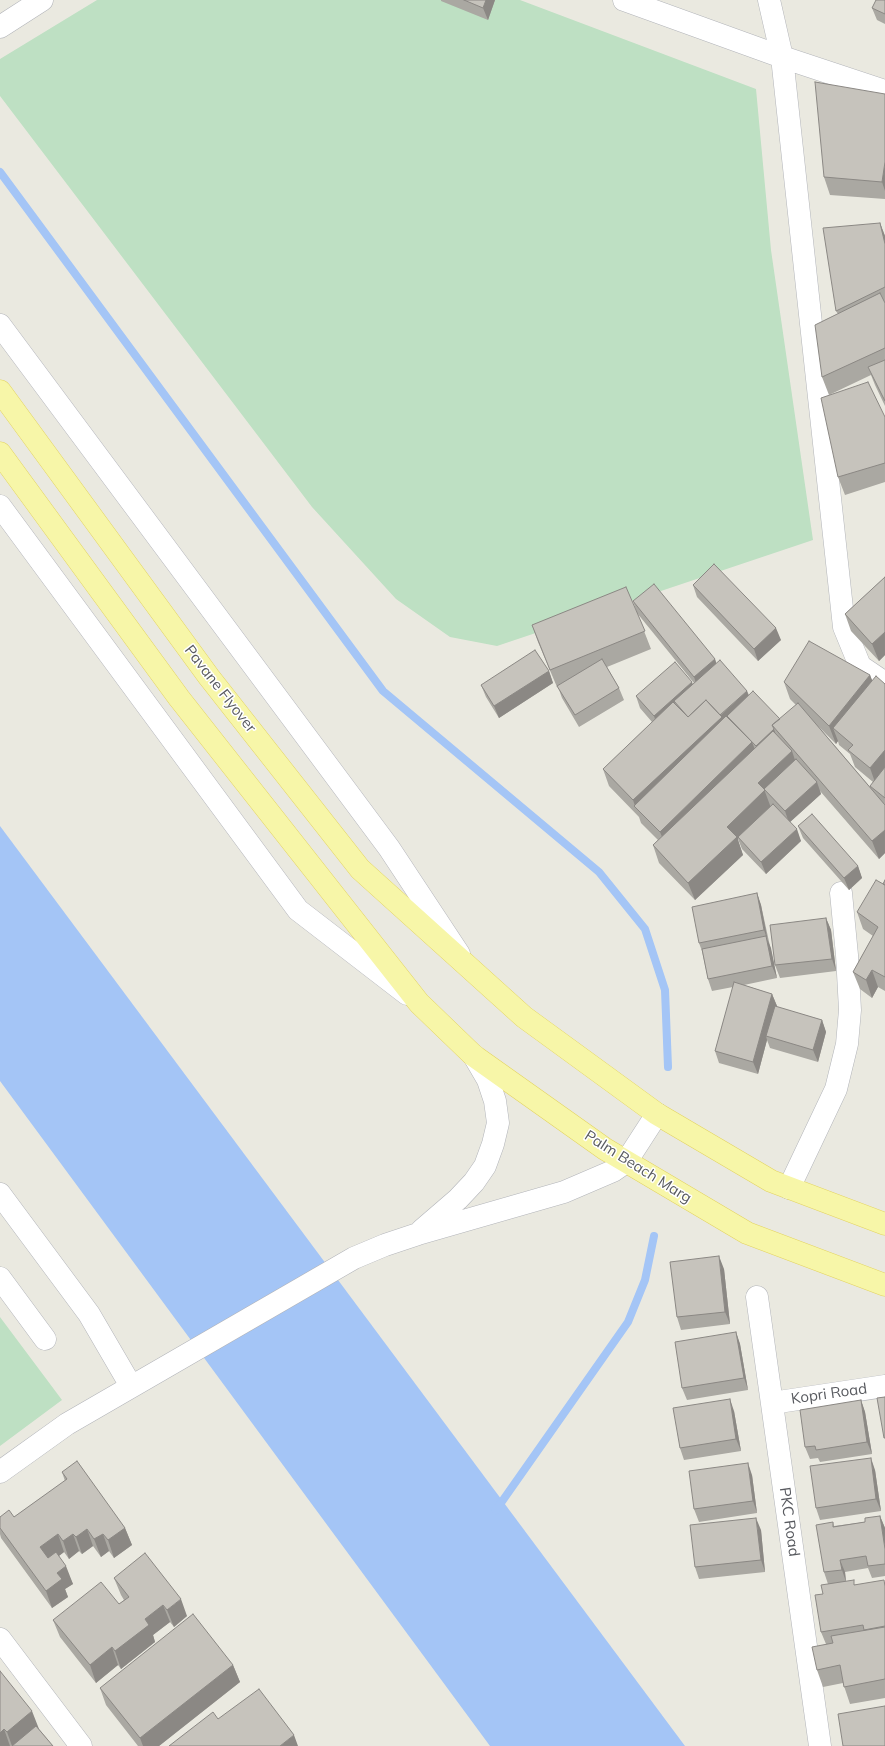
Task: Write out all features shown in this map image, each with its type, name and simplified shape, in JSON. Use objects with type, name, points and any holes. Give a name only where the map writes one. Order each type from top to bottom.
[{"type":"main road","name":"Pavane Flyover","points":[[0,391],[209,677],[360,868],[466,963]]},
{"type":"main road","points":[[0,453],[179,698],[419,1003]]},
{"type":"main road","points":[[466,963],[524,1017],[657,1114],[771,1181],[885,1224]]},
{"type":"main road","name":"Palm Beach Marg","points":[[419,1003],[474,1056],[605,1149],[626,1162],[747,1233],[885,1285]]},
{"type":"street","points":[[0,26],[42,0]]},
{"type":"street","points":[[624,0],[782,57],[885,91]]},
{"type":"street","points":[[769,0],[782,57],[844,627],[860,666],[885,684]]},
{"type":"street","points":[[0,325],[389,848],[466,963]]},
{"type":"street","points":[[0,506],[298,910],[419,1003]]},
{"type":"street","points":[[790,1188],[836,1089],[847,1044],[850,1010],[848,955],[841,893]]},
{"type":"street","points":[[418,1234],[458,1199],[474,1182],[485,1166],[493,1144],[498,1123],[495,1101],[488,1080],[474,1056]]},
{"type":"street","points":[[0,1472],[67,1424],[354,1258],[385,1245],[418,1234],[564,1192],[613,1171],[626,1162],[657,1114]]},
{"type":"street","points":[[0,1194],[140,1381]]},
{"type":"street","points":[[0,1278],[46,1339]]},
{"type":"street","name":"PKC Road","points":[[757,1297],[820,1746]]},
{"type":"street","name":"Kopri Road","points":[[772,1403],[885,1386]]},
{"type":"street","points":[[0,1639],[81,1746]]},
{"type":"green space","points":[[97,0],[520,0],[756,89],[771,250],[813,540],[497,646],[450,637],[396,599],[312,507],[0,96],[0,59]]},
{"type":"green space","points":[[0,1317],[62,1400],[0,1446]]},
{"type":"water","points":[[0,826],[685,1746],[490,1746],[0,1081]]},
{"type":"building","points":[[464,0],[486,0],[483,8]]},
{"type":"building","points":[[876,0],[885,0],[885,14],[872,8]]},
{"type":"building","points":[[815,82],[885,94],[885,162],[882,182],[824,177]]},
{"type":"building","points":[[880,223],[885,244],[885,287],[836,311],[823,228]]},
{"type":"building","points":[[880,293],[885,303],[885,348],[822,377],[815,325]]},
{"type":"building","points":[[885,360],[885,401],[868,367]]},
{"type":"building","points":[[868,382],[885,417],[885,463],[838,477],[821,398]]},
{"type":"building","points":[[714,564],[776,628],[754,649],[693,585]]},
{"type":"building","points":[[885,577],[885,632],[872,644],[845,614]]},
{"type":"building","points":[[654,584],[715,659],[694,677],[633,601]]},
{"type":"building","points":[[626,587],[645,631],[550,670],[532,625]]},
{"type":"building","points":[[809,641],[870,675],[829,726],[784,682]]},
{"type":"building","points":[[535,650],[549,671],[494,706],[481,685]]},
{"type":"building","points":[[602,659],[619,688],[575,715],[557,686]]},
{"type":"building","points":[[720,660],[747,691],[720,715],[706,700],[688,717],[674,701]]},
{"type":"building","points":[[675,662],[692,682],[654,716],[636,696]]},
{"type":"building","points":[[876,676],[885,684],[885,750],[870,768],[848,750],[853,745],[833,728]]},
{"type":"building","points":[[753,691],[780,719],[772,725],[774,729],[756,746],[727,716]]},
{"type":"building","points":[[706,700],[722,717],[633,800],[603,769],[673,702],[688,717]]},
{"type":"building","points":[[798,703],[885,805],[885,830],[872,841],[772,725]]},
{"type":"building","points":[[726,716],[752,742],[660,832],[634,806]]},
{"type":"building","points":[[773,731],[792,751],[758,783],[765,790],[727,827],[737,837],[688,883],[653,845]]},
{"type":"building","points":[[796,759],[817,782],[785,811],[764,789]]},
{"type":"building","points":[[885,767],[885,798],[870,786]]},
{"type":"building","points":[[773,804],[797,829],[761,862],[738,837]]},
{"type":"building","points":[[812,814],[858,866],[844,878],[798,826]]},
{"type":"building","points":[[876,880],[885,885],[885,977],[872,970],[866,980],[853,972],[878,927],[857,912]]},
{"type":"building","points":[[757,893],[764,930],[699,943],[692,907]]},
{"type":"building","points":[[826,918],[832,959],[775,965],[770,925]]},
{"type":"building","points":[[766,936],[772,966],[708,979],[702,949]]},
{"type":"building","points":[[734,982],[772,994],[753,1062],[715,1051]]},
{"type":"building","points":[[775,1006],[822,1020],[813,1050],[766,1036]]},
{"type":"building","points":[[719,1256],[725,1312],[677,1317],[670,1262]]},
{"type":"building","points":[[736,1332],[744,1378],[682,1388],[675,1342]]},
{"type":"building","points":[[885,1397],[885,1438],[884,1438],[877,1398]]},
{"type":"building","points":[[730,1399],[736,1439],[680,1448],[673,1408]]},
{"type":"building","points":[[861,1400],[867,1442],[816,1450],[815,1446],[805,1447],[800,1410]]},
{"type":"building","points":[[871,1458],[876,1499],[816,1508],[810,1466]]},
{"type":"building","points":[[77,1461],[125,1528],[108,1540],[103,1534],[94,1539],[87,1529],[76,1537],[73,1534],[63,1541],[58,1534],[40,1547],[48,1558],[56,1552],[66,1566],[57,1573],[62,1579],[46,1591],[0,1528],[0,1517],[9,1510],[14,1517],[67,1479],[62,1472]]},
{"type":"building","points":[[748,1463],[753,1501],[694,1509],[689,1471]]},
{"type":"building","points":[[880,1516],[885,1549],[885,1564],[868,1566],[866,1556],[840,1560],[842,1570],[824,1572],[816,1525],[833,1522],[833,1527],[865,1522],[865,1518]]},
{"type":"building","points":[[756,1518],[761,1560],[695,1567],[690,1525]]},
{"type":"building","points":[[145,1553],[181,1599],[167,1610],[163,1605],[145,1619],[149,1625],[115,1651],[112,1647],[90,1665],[53,1620],[101,1582],[119,1604],[129,1597],[114,1578]]},
{"type":"building","points":[[854,1580],[854,1585],[884,1580],[885,1626],[864,1630],[863,1625],[821,1632],[815,1595],[823,1594],[821,1585]]},
{"type":"building","points":[[193,1614],[233,1665],[140,1738],[100,1688]]},
{"type":"building","points":[[885,1627],[885,1679],[844,1687],[840,1665],[817,1670],[812,1647],[833,1643],[831,1636]]},
{"type":"building","points":[[0,1671],[32,1711],[7,1732],[4,1729],[0,1733]]},
{"type":"building","points":[[259,1689],[294,1735],[280,1746],[169,1746],[213,1712],[218,1719]]},
{"type":"building","points":[[885,1706],[885,1746],[843,1746],[838,1714]]},
{"type":"building","points":[[36,1726],[53,1746],[12,1746]]},
{"type":"waterway","points":[[0,172],[383,691],[599,872],[645,929],[665,990],[668,1067]]},
{"type":"waterway","points":[[496,1510],[628,1322],[645,1280],[654,1236]]}]
